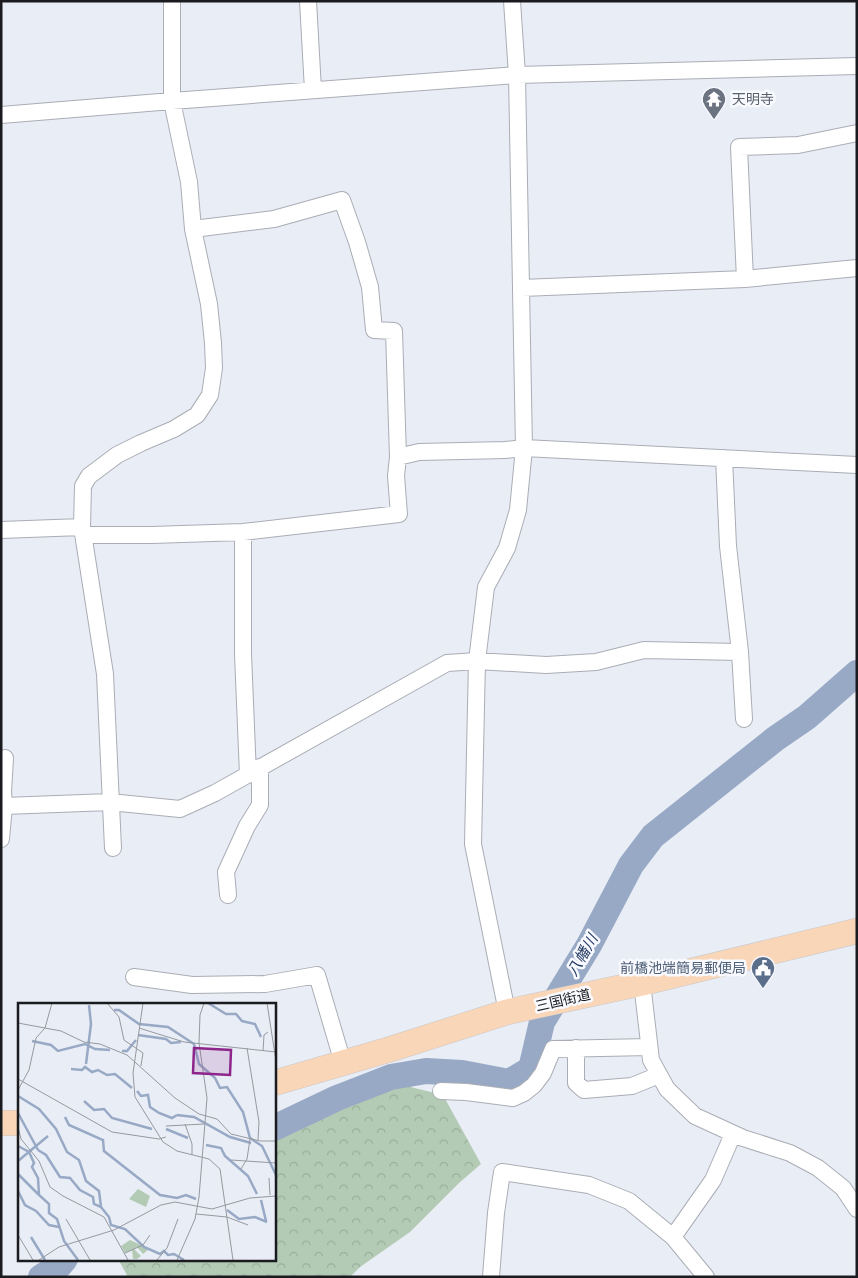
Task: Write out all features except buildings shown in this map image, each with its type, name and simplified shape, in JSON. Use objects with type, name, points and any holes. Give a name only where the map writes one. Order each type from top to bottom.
[{"type":"main road","name":"三国街道","points":[[275,1083],[506,1012],[642,983],[857,932]]},
{"type":"main road","points":[[1,1123],[18,1123]]},
{"type":"street","points":[[113,848],[105,674],[83,531],[83,486],[89,476],[117,455],[174,429],[197,415],[210,394],[214,368],[209,304],[193,229],[189,182],[172,100],[172,1]]},
{"type":"street","points":[[308,1],[313,90]]},
{"type":"street","points":[[506,1012],[472,844],[477,661],[486,587],[507,548],[518,510],[524,448],[517,75],[512,1]]},
{"type":"street","points":[[1,115],[172,100],[517,75],[857,66]]},
{"type":"street","points":[[746,279],[739,147],[798,145],[857,133]]},
{"type":"street","points":[[1,530],[83,531],[152,535],[243,532],[399,514],[396,476],[398,457],[394,331],[374,330],[370,287],[342,200],[274,219],[193,229]]},
{"type":"street","points":[[522,288],[746,279],[857,268]]},
{"type":"street","points":[[398,457],[419,452],[524,448],[857,465]]},
{"type":"street","points":[[724,458],[728,546],[740,652],[744,719]]},
{"type":"street","points":[[228,895],[226,872],[247,826],[260,805],[254,771],[243,654],[243,532]]},
{"type":"street","points":[[4,806],[110,802],[180,809],[215,793],[447,663],[477,661],[546,665],[596,662],[644,650],[740,652]]},
{"type":"street","points":[[1,839],[5,758]]},
{"type":"street","points":[[134,977],[192,985],[265,984],[317,975],[343,1063]]},
{"type":"street","points":[[642,983],[651,1060],[667,1089],[695,1116],[743,1138],[790,1153],[818,1168],[843,1188],[857,1209]]},
{"type":"street","points":[[441,1091],[513,1098],[524,1093],[534,1085],[543,1073],[553,1049],[649,1047]]},
{"type":"street","points":[[576,1048],[576,1083],[584,1090],[632,1086],[659,1075]]},
{"type":"street","points":[[673,1237],[713,1180],[733,1134]]},
{"type":"street","points":[[491,1277],[496,1214],[502,1172],[589,1186],[629,1201],[673,1237],[706,1277]]},
{"type":"green space","points":[[370,1077],[443,1095],[481,1164],[410,1232],[360,1267],[350,1277],[128,1277],[119,1260],[275,1260],[275,1140],[288,1135]]},
{"type":"waterway","name":"八幡川","points":[[275,1128],[337,1098],[391,1077],[426,1071],[462,1073],[509,1082],[531,1069],[542,1022],[589,945],[631,865],[653,836],[775,739],[807,717],[857,673]]},
{"type":"waterway","name":"八幡川","points":[[41,1277],[59,1266],[64,1260]]},
{"type":"place","name":"天明寺","points":[[714,120]]},
{"type":"place","name":"前橋池端簡易郵便局","points":[[763,989]]}]
